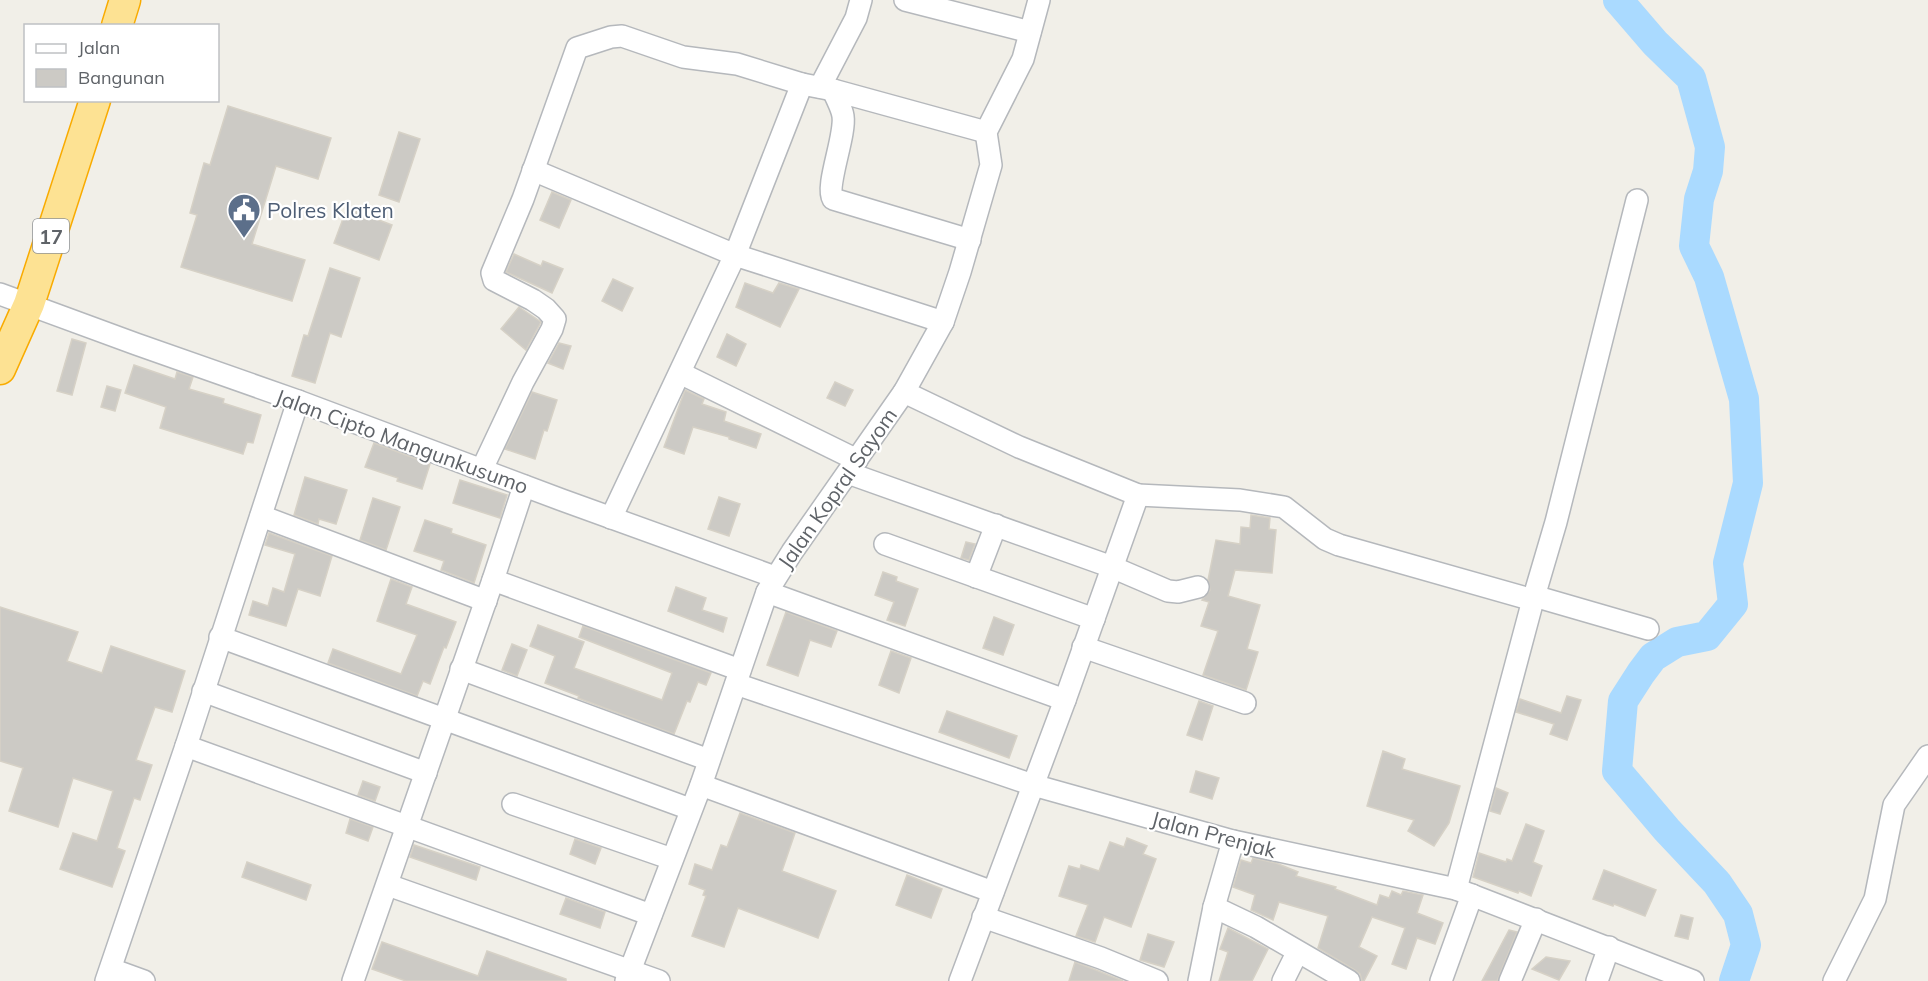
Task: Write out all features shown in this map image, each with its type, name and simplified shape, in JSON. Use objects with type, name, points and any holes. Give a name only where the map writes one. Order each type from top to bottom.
[{"type":"highway","points":[[118,24],[124,0]]},
{"type":"highway","name":"17","points":[[0,369],[29,304],[94,102]]},
{"type":"street","points":[[611,518],[735,255],[818,87],[856,18],[861,0]]},
{"type":"street","points":[[905,0],[1030,32]]},
{"type":"street","points":[[482,469],[555,319],[533,300],[498,282],[492,276],[577,48],[611,36],[622,36],[683,57],[737,64],[986,132],[1023,59],[1039,0]]},
{"type":"street","points":[[818,87],[843,117],[830,191],[833,199],[970,240]]},
{"type":"street","name":"Jalan Kopral Sayom","points":[[628,976],[701,785],[771,585],[904,392],[943,322],[970,240],[991,165],[986,132]]},
{"type":"street","points":[[533,170],[735,255],[943,322]]},
{"type":"street","points":[[1441,981],[1533,598],[1556,522],[1637,200]]},
{"type":"street","name":"Jalan Cipto Mangunkusumo","points":[[0,294],[298,401],[611,518],[771,585],[1065,699]]},
{"type":"street","points":[[680,373],[853,466],[996,525],[1112,567],[1168,591],[1178,592],[1197,587]]},
{"type":"street","points":[[904,392],[1019,447],[1138,495],[1240,500],[1284,507],[1325,539],[1339,545],[1648,629]]},
{"type":"street","points":[[144,981],[109,975],[298,401]]},
{"type":"street","points":[[353,981],[524,486]]},
{"type":"street","points":[[960,981],[1138,495]]},
{"type":"street","points":[[261,516],[486,601]]},
{"type":"street","points":[[976,577],[996,525]]},
{"type":"street","points":[[885,544],[1094,619]]},
{"type":"street","name":"Jalan Prenjak","points":[[493,580],[738,677],[1033,785],[1233,840],[1464,892],[1693,981]]},
{"type":"street","points":[[220,637],[690,809]]},
{"type":"street","points":[[1083,647],[1245,703]]},
{"type":"street","points":[[461,669],[709,760]]},
{"type":"street","points":[[203,691],[426,773]]},
{"type":"street","points":[[186,746],[651,915]]},
{"type":"street","points":[[1834,981],[1875,899],[1894,805],[1928,756]]},
{"type":"street","points":[[701,785],[993,892]]},
{"type":"street","points":[[513,804],[672,859]]},
{"type":"street","points":[[1199,981],[1214,907],[1233,840]]},
{"type":"street","points":[[388,885],[628,976],[659,981]]},
{"type":"street","points":[[1214,907],[1256,927],[1349,981]]},
{"type":"street","points":[[983,917],[1101,958],[1157,981]]},
{"type":"street","points":[[1510,981],[1536,919]]},
{"type":"street","points":[[1598,981],[1609,947]]},
{"type":"street","points":[[1283,981],[1297,952]]},
{"type":"building","points":[[228,106],[331,138],[318,179],[276,166],[252,244],[305,260],[292,301],[181,267],[197,215],[190,213],[204,163],[210,165]]},
{"type":"building","points":[[399,132],[420,139],[399,202],[379,195]]},
{"type":"building","points":[[552,192],[571,200],[559,228],[540,220]]},
{"type":"building","points":[[347,208],[392,225],[379,260],[334,243]]},
{"type":"building","points":[[514,254],[541,266],[543,261],[563,269],[552,293],[506,272]]},
{"type":"building","points":[[330,268],[360,278],[341,337],[330,333],[315,383],[292,376],[304,335],[308,336]]},
{"type":"building","points":[[613,279],[633,288],[622,311],[602,301]]},
{"type":"building","points":[[745,283],[773,293],[779,283],[799,289],[780,327],[736,307]]},
{"type":"building","points":[[519,307],[541,322],[526,350],[501,329]]},
{"type":"building","points":[[727,334],[746,344],[736,366],[717,357]]},
{"type":"building","points":[[72,339],[86,343],[72,395],[57,391]]},
{"type":"building","points":[[559,343],[571,346],[563,369],[548,363]]},
{"type":"building","points":[[134,365],[175,379],[177,372],[193,377],[189,389],[224,399],[223,403],[261,415],[253,443],[247,442],[243,454],[160,428],[166,407],[125,393]]},
{"type":"building","points":[[835,382],[853,390],[845,406],[827,398]]},
{"type":"building","points":[[107,386],[121,390],[115,411],[101,407]]},
{"type":"building","points":[[685,390],[704,399],[702,404],[726,412],[724,421],[761,434],[756,448],[729,439],[729,437],[693,427],[684,454],[664,447]]},
{"type":"building","points":[[532,392],[557,400],[535,459],[505,449]]},
{"type":"building","points":[[374,443],[430,464],[422,489],[365,467]]},
{"type":"building","points":[[305,477],[347,490],[336,524],[319,519],[318,524],[294,515]]},
{"type":"building","points":[[460,480],[507,495],[500,518],[453,503]]},
{"type":"building","points":[[719,497],[740,504],[729,536],[708,529]]},
{"type":"building","points":[[373,498],[400,507],[386,550],[360,540]]},
{"type":"building","points":[[1251,515],[1270,518],[1269,529],[1276,530],[1272,573],[1235,570],[1228,596],[1260,605],[1247,649],[1258,652],[1246,690],[1203,675],[1218,631],[1201,626],[1209,602],[1202,600],[1210,590],[1208,580],[1216,540],[1240,544],[1241,527],[1250,528]]},
{"type":"building","points":[[425,520],[452,529],[451,533],[486,545],[474,583],[441,570],[444,561],[414,551]]},
{"type":"building","points":[[269,533],[332,556],[320,596],[298,589],[286,626],[249,615],[253,601],[268,606],[273,588],[284,592],[295,554],[265,545]]},
{"type":"building","points":[[966,542],[975,544],[969,560],[961,558]]},
{"type":"building","points":[[883,572],[897,577],[896,581],[918,589],[905,626],[887,620],[894,602],[875,595]]},
{"type":"building","points":[[391,579],[412,587],[406,604],[456,622],[430,684],[423,681],[417,696],[328,663],[333,649],[401,674],[417,635],[377,621]]},
{"type":"building","points":[[676,587],[706,598],[702,610],[727,618],[723,632],[668,611]]},
{"type":"building","points":[[0,607],[78,632],[67,661],[102,673],[111,646],[185,671],[172,712],[155,707],[136,760],[152,765],[140,800],[134,798],[117,848],[125,851],[112,887],[60,869],[73,833],[97,841],[113,791],[73,778],[58,827],[9,811],[23,768],[0,761]]},
{"type":"building","points":[[786,612],[837,631],[831,647],[810,640],[798,676],[767,665]]},
{"type":"building","points":[[994,617],[1014,625],[1003,655],[983,648]]},
{"type":"building","points":[[538,625],[584,642],[574,668],[662,700],[672,673],[579,637],[583,626],[711,673],[706,685],[698,682],[690,702],[687,701],[674,734],[578,698],[579,696],[545,683],[555,656],[530,646]]},
{"type":"building","points":[[512,644],[527,650],[517,676],[502,670]]},
{"type":"building","points":[[891,651],[911,658],[899,693],[879,685]]},
{"type":"building","points":[[1567,696],[1581,700],[1567,740],[1550,734],[1554,724],[1516,712],[1520,699],[1561,713]]},
{"type":"building","points":[[1199,701],[1213,706],[1202,740],[1187,735]]},
{"type":"building","points":[[947,711],[1017,736],[1009,758],[939,732]]},
{"type":"building","points":[[1383,751],[1405,759],[1402,769],[1460,786],[1449,823],[1434,846],[1408,831],[1414,820],[1367,806]]},
{"type":"building","points":[[1196,771],[1219,778],[1212,799],[1190,792]]},
{"type":"building","points":[[363,781],[380,787],[375,801],[358,795]]},
{"type":"building","points":[[1496,788],[1508,793],[1500,814],[1490,811]]},
{"type":"building","points":[[740,813],[795,833],[782,871],[836,891],[818,938],[738,908],[724,947],[692,936],[706,896],[703,895],[705,890],[689,884],[695,864],[712,870],[721,845],[727,847]]},
{"type":"building","points":[[350,819],[373,827],[368,841],[346,833]]},
{"type":"building","points":[[1526,824],[1544,831],[1533,862],[1542,866],[1531,896],[1473,877],[1479,853],[1506,862],[1507,859],[1512,861]]},
{"type":"building","points":[[1127,838],[1147,846],[1143,854],[1156,859],[1131,927],[1104,917],[1095,942],[1076,936],[1088,905],[1059,896],[1069,866],[1080,869],[1081,865],[1099,871],[1110,842],[1124,847]]},
{"type":"building","points":[[575,839],[601,848],[595,864],[570,854]]},
{"type":"building","points":[[414,845],[480,867],[476,880],[410,857]]},
{"type":"building","points":[[1253,858],[1276,863],[1298,872],[1296,876],[1336,887],[1335,889],[1377,905],[1380,895],[1389,898],[1392,891],[1401,895],[1403,891],[1423,895],[1417,913],[1443,923],[1435,944],[1417,938],[1406,969],[1392,964],[1405,928],[1372,917],[1359,947],[1377,956],[1362,981],[1360,974],[1355,970],[1318,948],[1328,916],[1279,902],[1273,920],[1251,910],[1255,895],[1233,887],[1241,860],[1251,863]]},
{"type":"building","points":[[247,862],[311,885],[306,900],[242,877]]},
{"type":"building","points":[[1604,870],[1656,890],[1645,916],[1593,899]]},
{"type":"building","points":[[907,875],[942,889],[931,918],[896,905]]},
{"type":"building","points":[[566,898],[605,912],[600,928],[560,914]]},
{"type":"building","points":[[1681,915],[1693,918],[1688,939],[1675,936]]},
{"type":"building","points":[[1228,928],[1268,949],[1252,981],[1219,981],[1228,952],[1220,949]]},
{"type":"building","points":[[1509,930],[1517,932],[1497,981],[1482,981]]},
{"type":"building","points":[[1148,934],[1174,942],[1164,967],[1140,960]]},
{"type":"building","points":[[382,942],[478,976],[487,951],[566,979],[566,981],[406,981],[372,969]]},
{"type":"building","points":[[1546,957],[1570,961],[1559,980],[1532,969]]},
{"type":"building","points":[[1075,962],[1096,970],[1123,981],[1069,981]]},
{"type":"waterway","points":[[1618,0],[1655,43],[1691,78],[1710,147],[1708,171],[1699,199],[1694,246],[1709,277],[1744,399],[1748,483],[1728,563],[1733,604],[1707,636],[1677,642],[1653,657],[1641,673],[1623,701],[1617,771],[1667,830],[1717,883],[1738,914],[1746,945],[1734,981]]},
{"type":"place","name":"Polres Klaten","points":[[244,239]]}]
